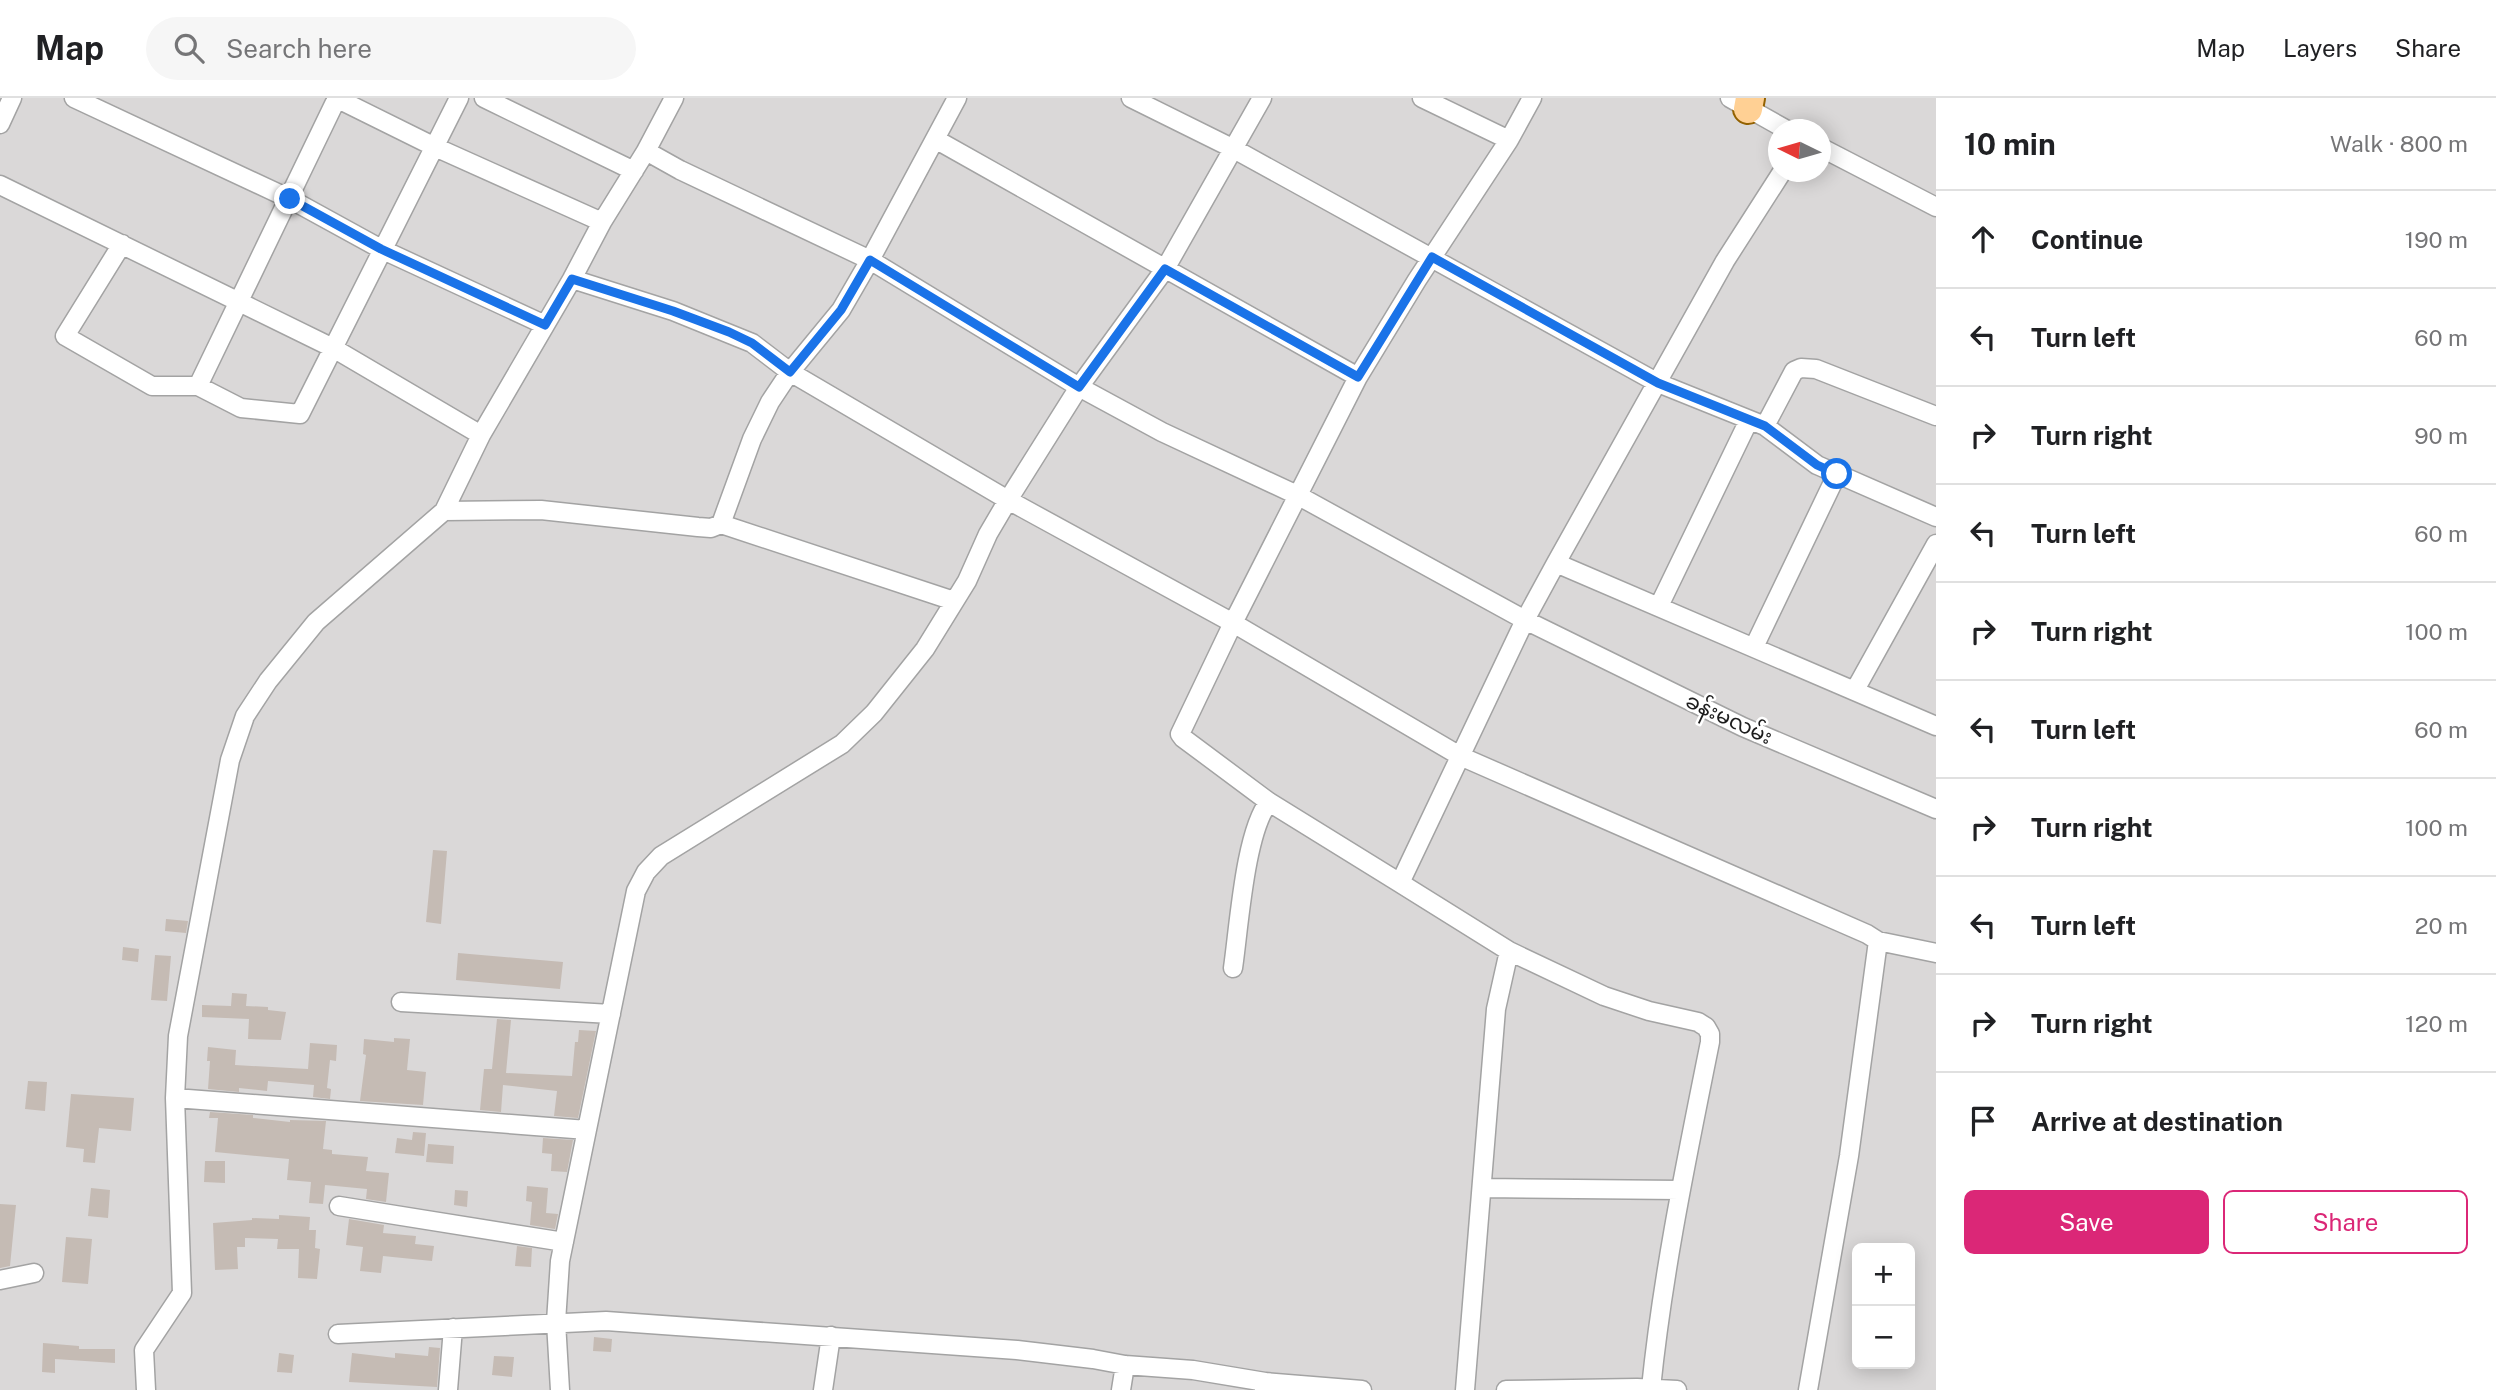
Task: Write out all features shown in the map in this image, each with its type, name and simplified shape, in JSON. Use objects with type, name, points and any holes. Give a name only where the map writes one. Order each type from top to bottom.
[{"type":"street","points":[[0,124],[12,98]]},
{"type":"street","points":[[74,98],[290,199],[381,249],[545,325]]},
{"type":"street","points":[[198,386],[337,98],[435,147],[602,222]]},
{"type":"street","points":[[122,244],[65,336],[152,386],[198,386],[241,408],[299,414],[459,98]]},
{"type":"street","points":[[484,98],[634,171]]},
{"type":"street","points":[[146,1390],[144,1350],[182,1293],[175,1098],[178,1036],[230,760],[245,716],[268,681],[316,622],[444,511],[481,435],[674,98]]},
{"type":"street","points":[[721,524],[752,439],[770,402],[790,372],[841,310],[957,98]]},
{"type":"street","points":[[1131,98],[1234,149],[1658,383],[1757,423],[1817,465],[1936,517]]},
{"type":"street","points":[[561,1390],[556,1322],[560,1261],[636,891],[646,872],[660,856],[842,744],[874,713],[925,649],[1008,500],[1079,387],[1165,269],[1262,98]]},
{"type":"street","points":[[1422,98],[1509,140]]},
{"type":"street","points":[[1532,98],[1509,140],[1358,377],[1180,734],[1269,802],[1508,951],[1604,996],[1648,1011],[1698,1022],[1706,1027],[1710,1041],[1658,1319],[1651,1388]]},
{"type":"street","points":[[1743,102],[1770,119]]},
{"type":"street","points":[[935,139],[1358,377]]},
{"type":"street","name":"ခန်းမလမ်း","points":[[646,151],[680,170],[870,260],[1079,387],[1161,432],[1297,495],[1525,620],[1743,727],[1936,809]]},
{"type":"street","points":[[1831,152],[1936,206]]},
{"type":"street","points":[[1400,883],[1525,620],[1725,261],[1776,182]]},
{"type":"street","points":[[0,185],[333,348],[481,435]]},
{"type":"street","points":[[572,279],[673,311],[752,343],[790,372],[1008,500],[1233,623],[1460,756],[1878,941],[1936,953]]},
{"type":"street","points":[[1659,606],[1757,423],[1794,371],[1801,368],[1815,369],[1936,416]]},
{"type":"street","points":[[1754,647],[1837,474]]},
{"type":"street","points":[[444,511],[541,510],[698,527],[721,524],[954,601]]},
{"type":"street","points":[[1856,690],[1936,544]]},
{"type":"street","points":[[1556,563],[1936,726]]},
{"type":"street","points":[[1233,968],[1252,839],[1261,812],[1269,802]]},
{"type":"street","points":[[1808,1390],[1849,1156],[1878,941]]},
{"type":"street","points":[[1465,1390],[1496,1009],[1508,951]]},
{"type":"street","points":[[401,1002],[611,1014]]},
{"type":"street","points":[[175,1098],[587,1130]]},
{"type":"street","points":[[1483,1188],[1680,1190]]},
{"type":"street","points":[[339,1206],[564,1242]]},
{"type":"street","points":[[0,1280],[34,1273]]},
{"type":"street","points":[[338,1334],[606,1321],[1017,1350],[1125,1365],[1193,1370],[1264,1386],[1362,1390]]},
{"type":"street","points":[[448,1390],[453,1328]]},
{"type":"street","points":[[822,1390],[831,1336]]},
{"type":"street","points":[[1121,1390],[1125,1365]]},
{"type":"street","points":[[1506,1390],[1677,1390]]},
{"type":"shaded area","points":[[0,98],[1936,98],[1936,1390],[0,1390]]},
{"type":"building","points":[[433,850],[447,851],[441,924],[426,922]]},
{"type":"building","points":[[166,919],[188,921],[186,933],[165,931]]},
{"type":"building","points":[[123,947],[139,949],[138,962],[122,960]]},
{"type":"building","points":[[458,953],[563,962],[560,989],[456,980]]},
{"type":"building","points":[[155,955],[171,956],[167,1001],[151,1000]]},
{"type":"building","points":[[232,993],[247,994],[246,1006],[268,1007],[268,1010],[286,1012],[281,1040],[248,1039],[249,1019],[202,1017],[202,1005],[231,1006]]},
{"type":"building","points":[[497,1019],[511,1020],[506,1073],[572,1076],[575,1042],[578,1042],[579,1030],[596,1031],[578,1118],[554,1116],[557,1091],[503,1085],[501,1112],[480,1110],[484,1069],[492,1069]]},
{"type":"building","points":[[394,1038],[410,1039],[407,1070],[426,1072],[423,1105],[360,1101],[366,1055],[363,1054],[364,1039],[394,1042]]},
{"type":"building","points":[[310,1043],[337,1045],[336,1061],[330,1060],[327,1088],[331,1089],[330,1099],[313,1097],[314,1085],[268,1081],[267,1091],[208,1089],[208,1047],[236,1050],[235,1065],[308,1069]]},
{"type":"building","points":[[28,1081],[47,1082],[45,1111],[25,1109]]},
{"type":"building","points":[[71,1094],[134,1098],[131,1131],[99,1128],[95,1163],[83,1162],[84,1149],[66,1147]]},
{"type":"building","points":[[210,1112],[253,1115],[253,1118],[290,1122],[326,1121],[323,1149],[332,1150],[332,1154],[368,1157],[366,1171],[389,1173],[386,1202],[366,1199],[367,1189],[325,1185],[323,1204],[309,1203],[311,1182],[287,1180],[289,1159],[215,1152],[218,1118],[209,1118]]},
{"type":"building","points":[[413,1132],[426,1133],[424,1156],[395,1153],[397,1138],[412,1140]]},
{"type":"building","points":[[543,1138],[573,1140],[567,1172],[551,1171],[552,1154],[542,1153]]},
{"type":"building","points":[[428,1144],[454,1146],[453,1164],[426,1162]]},
{"type":"building","points":[[205,1161],[225,1161],[225,1183],[204,1182]]},
{"type":"building","points":[[527,1186],[548,1188],[546,1213],[558,1214],[555,1229],[530,1225],[532,1202],[526,1201]]},
{"type":"building","points":[[91,1188],[110,1190],[108,1218],[88,1216]]},
{"type":"building","points":[[455,1190],[468,1191],[467,1207],[454,1205]]},
{"type":"building","points":[[0,1204],[16,1205],[10,1266],[0,1268]]},
{"type":"building","points":[[279,1215],[310,1217],[309,1230],[316,1230],[315,1248],[320,1249],[317,1279],[298,1278],[299,1249],[277,1249],[278,1239],[245,1238],[245,1247],[237,1247],[238,1269],[215,1270],[213,1223],[252,1218],[279,1219]]},
{"type":"building","points":[[349,1219],[384,1225],[383,1233],[416,1236],[415,1244],[434,1246],[432,1261],[383,1256],[381,1273],[360,1271],[363,1247],[346,1245]]},
{"type":"building","points":[[66,1237],[92,1239],[88,1284],[62,1282]]},
{"type":"building","points":[[517,1246],[532,1248],[531,1267],[515,1266]]},
{"type":"building","points":[[594,1337],[612,1339],[611,1352],[593,1351]]},
{"type":"building","points":[[43,1343],[79,1346],[79,1349],[115,1349],[115,1363],[55,1359],[55,1373],[42,1372]]},
{"type":"building","points":[[429,1347],[440,1348],[437,1387],[349,1382],[352,1353],[395,1358],[395,1353],[428,1356]]},
{"type":"building","points":[[279,1353],[294,1355],[292,1373],[277,1372]]},
{"type":"building","points":[[494,1356],[514,1357],[512,1377],[492,1375]]},
{"type":"route","points":[[290,199],[381,249],[545,325],[572,279],[729,332],[752,343],[790,372],[841,310],[870,260],[1079,387],[1165,269],[1358,377],[1432,257],[1658,383],[1765,426],[1817,465],[1837,474]]}]
